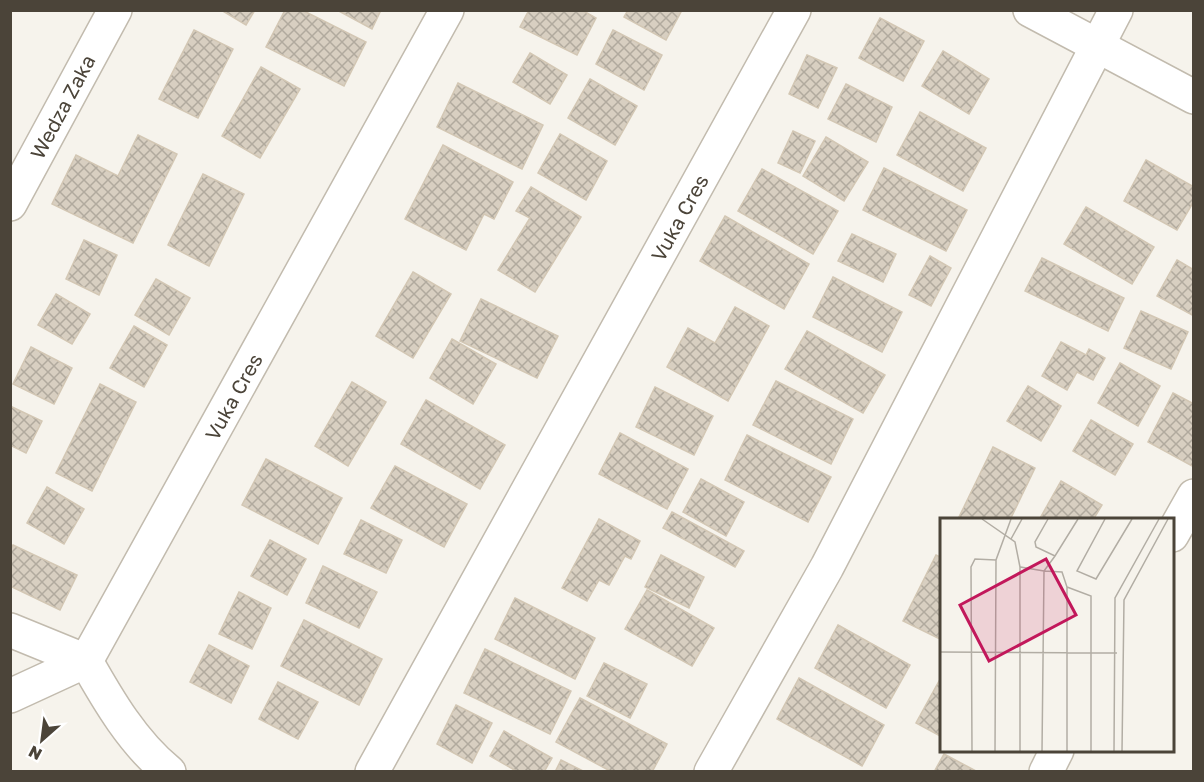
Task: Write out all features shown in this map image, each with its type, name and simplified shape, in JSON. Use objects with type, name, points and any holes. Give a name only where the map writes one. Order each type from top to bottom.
[{"type":"street","name":"Wedza Zaka","points":[[10,204],[115,10]]},
{"type":"street","name":"Vuka Cres","points":[[86,661],[447,10]]},
{"type":"street","name":"Vuka Cres","points":[[372,771],[794,10]]},
{"type":"street","points":[[1030,10],[1194,97]]},
{"type":"street","points":[[711,771],[827,567],[1116,10]]},
{"type":"street","points":[[1174,533],[1194,496]]},
{"type":"street","points":[[10,630],[86,661],[104,694],[152,758],[169,771]]},
{"type":"street","points":[[10,696],[86,661]]},
{"type":"street","points":[[1046,771],[1056,752]]},
{"type":"building","points":[[221,10],[255,10],[246,25]]},
{"type":"building","points":[[285,10],[302,10],[366,42],[344,86],[266,47]]},
{"type":"building","points":[[337,10],[381,10],[372,29]]},
{"type":"building","points":[[529,10],[582,10],[596,18],[577,55],[520,27]]},
{"type":"building","points":[[628,10],[682,10],[666,40],[624,17]]},
{"type":"building","points":[[880,18],[924,41],[903,81],[859,58]]},
{"type":"building","points":[[194,30],[233,49],[198,118],[159,99]]},
{"type":"building","points":[[613,30],[662,55],[644,90],[596,64]]},
{"type":"building","points":[[943,51],[989,79],[969,114],[922,86]]},
{"type":"building","points":[[530,53],[567,75],[550,104],[513,82]]},
{"type":"building","points":[[807,55],[837,68],[818,108],[789,94]]},
{"type":"building","points":[[261,67],[300,89],[260,158],[222,136]]},
{"type":"building","points":[[590,79],[637,106],[615,145],[568,118]]},
{"type":"building","points":[[458,83],[543,125],[522,169],[437,127]]},
{"type":"building","points":[[846,84],[892,107],[876,142],[828,119]]},
{"type":"building","points":[[920,112],[986,148],[963,191],[897,155]]},
{"type":"building","points":[[793,131],[815,141],[800,173],[778,163]]},
{"type":"building","points":[[560,134],[607,161],[586,200],[538,173]]},
{"type":"building","points":[[138,135],[177,154],[133,243],[52,204],[76,155],[118,176]]},
{"type":"building","points":[[826,137],[868,162],[844,201],[803,176]]},
{"type":"building","points":[[443,145],[513,182],[494,219],[484,214],[466,250],[405,219]]},
{"type":"building","points":[[1146,160],[1194,187],[1194,201],[1177,230],[1124,201]]},
{"type":"building","points":[[884,168],[967,210],[946,251],[863,210]]},
{"type":"building","points":[[762,169],[838,211],[813,254],[738,211]]},
{"type":"building","points":[[203,174],[244,194],[209,266],[168,245]]},
{"type":"building","points":[[531,187],[581,217],[535,292],[498,270],[530,218],[516,211]]},
{"type":"building","points":[[1086,207],[1154,247],[1132,284],[1064,244]]},
{"type":"building","points":[[725,216],[809,264],[784,309],[700,261]]},
{"type":"building","points":[[852,234],[896,254],[883,282],[838,261]]},
{"type":"building","points":[[84,240],[117,255],[99,295],[66,279]]},
{"type":"building","points":[[930,256],[951,268],[931,306],[909,295]]},
{"type":"building","points":[[1042,258],[1124,298],[1108,331],[1025,291]]},
{"type":"building","points":[[1177,260],[1194,270],[1194,316],[1157,296]]},
{"type":"building","points":[[413,272],[451,294],[413,358],[376,336]]},
{"type":"building","points":[[833,277],[902,312],[882,352],[813,317]]},
{"type":"building","points":[[156,279],[190,298],[169,335],[135,315]]},
{"type":"building","points":[[56,294],[90,314],[72,344],[38,325]]},
{"type":"building","points":[[481,299],[558,336],[537,378],[460,341]]},
{"type":"building","points":[[735,307],[769,326],[728,401],[667,367],[688,328],[715,343]]},
{"type":"building","points":[[1141,311],[1188,332],[1171,369],[1124,348]]},
{"type":"building","points":[[134,326],[167,345],[144,387],[110,368]]},
{"type":"building","points":[[807,331],[885,375],[863,413],[785,369]]},
{"type":"building","points":[[452,339],[496,364],[473,404],[430,378]]},
{"type":"building","points":[[1061,342],[1086,355],[1089,349],[1105,358],[1093,380],[1077,372],[1067,390],[1042,376]]},
{"type":"building","points":[[31,347],[72,368],[54,404],[13,384]]},
{"type":"building","points":[[1120,363],[1160,386],[1138,426],[1098,403]]},
{"type":"building","points":[[776,381],[853,419],[831,464],[753,425]]},
{"type":"building","points":[[352,382],[386,402],[348,466],[315,446]]},
{"type":"building","points":[[100,384],[136,402],[92,491],[56,473]]},
{"type":"building","points":[[1028,386],[1061,406],[1041,441],[1007,421]]},
{"type":"building","points":[[655,387],[713,416],[694,455],[636,427]]},
{"type":"building","points":[[1173,393],[1194,404],[1194,467],[1148,442]]},
{"type":"building","points":[[426,400],[505,445],[480,489],[401,444]]},
{"type":"building","points":[[10,406],[42,421],[26,453],[10,445]]},
{"type":"building","points":[[1091,420],[1133,444],[1115,475],[1073,451]]},
{"type":"building","points":[[620,433],[688,469],[667,509],[599,474]]},
{"type":"building","points":[[747,435],[831,477],[808,522],[725,480]]},
{"type":"building","points":[[993,447],[1035,468],[1011,518],[959,517]]},
{"type":"building","points":[[266,459],[342,498],[318,544],[242,505]]},
{"type":"building","points":[[395,466],[467,504],[444,547],[371,508]]},
{"type":"building","points":[[701,479],[744,502],[726,536],[683,512]]},
{"type":"building","points":[[1061,481],[1102,505],[1094,518],[1040,518]]},
{"type":"building","points":[[47,487],[84,509],[64,544],[27,523]]},
{"type":"building","points":[[672,512],[744,551],[735,567],[663,528]]},
{"type":"building","points":[[599,519],[640,541],[631,559],[625,556],[609,585],[599,580],[587,601],[562,588]]},
{"type":"building","points":[[361,520],[402,540],[386,573],[344,554]]},
{"type":"building","points":[[270,540],[306,559],[287,595],[251,576]]},
{"type":"building","points":[[13,545],[77,575],[60,610],[10,586],[10,551]]},
{"type":"building","points":[[661,555],[704,577],[689,608],[645,587]]},
{"type":"building","points":[[936,555],[940,557],[940,639],[903,621]]},
{"type":"building","points":[[323,566],[377,592],[359,628],[306,603]]},
{"type":"building","points":[[647,590],[714,628],[692,666],[625,629]]},
{"type":"building","points":[[239,592],[271,608],[252,649],[219,634]]},
{"type":"building","points":[[515,598],[595,638],[575,679],[495,639]]},
{"type":"building","points":[[304,620],[382,659],[359,705],[281,666]]},
{"type":"building","points":[[838,625],[910,665],[886,708],[815,668]]},
{"type":"building","points":[[209,645],[249,666],[231,703],[190,682]]},
{"type":"building","points":[[485,649],[571,691],[550,734],[464,693]]},
{"type":"building","points":[[604,663],[647,684],[630,718],[587,696]]},
{"type":"building","points":[[799,678],[884,725],[862,766],[777,719]]},
{"type":"building","points":[[939,681],[940,736],[916,723]]},
{"type":"building","points":[[278,682],[318,702],[298,739],[259,719]]},
{"type":"building","points":[[580,698],[667,744],[652,772],[612,772],[556,742]]},
{"type":"building","points":[[456,705],[492,723],[472,763],[437,744]]},
{"type":"building","points":[[504,731],[552,758],[544,772],[518,772],[490,756]]},
{"type":"building","points":[[944,754],[976,771],[976,772],[934,772]]},
{"type":"building","points":[[561,760],[585,772],[555,772]]}]
